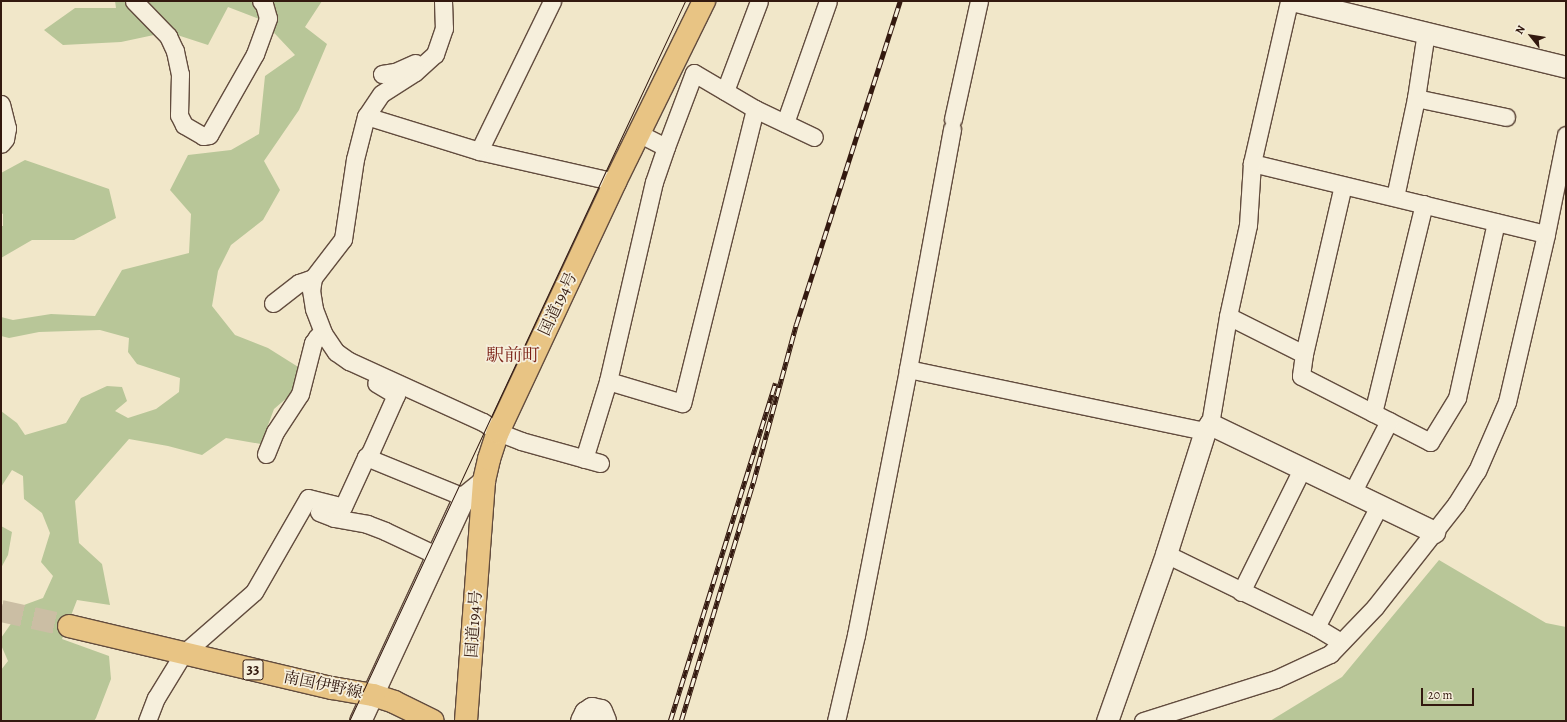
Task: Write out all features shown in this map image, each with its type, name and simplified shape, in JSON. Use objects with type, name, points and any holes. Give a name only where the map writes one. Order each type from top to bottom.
[{"type":"main road","name":"国道194号","points":[[466,721],[484,481],[489,459],[498,432],[638,133],[704,1]]},
{"type":"main road","name":"南国伊野線","points":[[69,626],[332,688],[373,695],[394,702],[433,721]]},
{"type":"main road","points":[[582,721],[586,713],[592,709],[601,711],[605,721]]},
{"type":"street","points":[[134,1],[168,36],[175,51],[180,74],[179,115],[184,125],[203,136],[209,135],[255,54],[268,18],[264,4],[261,1]]},
{"type":"street","points":[[443,1],[444,28],[435,54],[415,72],[381,94],[366,116],[355,159],[343,239],[313,278],[311,290],[314,309],[323,333],[336,352],[349,361],[483,422],[498,432],[521,441],[592,461],[608,381],[654,182],[694,73],[755,109],[814,137]]},
{"type":"street","points":[[479,151],[552,1]]},
{"type":"street","points":[[725,91],[759,1]]},
{"type":"street","points":[[785,123],[828,1]]},
{"type":"street","points":[[836,721],[856,635],[908,369],[953,124],[978,1]]},
{"type":"street","points":[[1107,721],[1166,554],[1207,428],[1228,316],[1248,225],[1252,163],[1289,1]]},
{"type":"street","points":[[1296,1],[1566,67]]},
{"type":"street","points":[[1395,197],[1416,98],[1426,32]]},
{"type":"street","points":[[382,74],[395,72],[435,54]]},
{"type":"street","points":[[1416,98],[1506,117]]},
{"type":"street","points":[[1,104],[6,128],[5,139],[1,144]]},
{"type":"street","points":[[608,381],[682,403],[755,109]]},
{"type":"street","points":[[366,116],[479,151],[615,182]]},
{"type":"street","points":[[638,133],[666,147]]},
{"type":"street","points":[[1142,721],[1191,713],[1276,679],[1330,654],[1375,607],[1456,504],[1477,471],[1507,402],[1546,234],[1566,135]]},
{"type":"street","points":[[1252,163],[1546,234]]},
{"type":"street","points":[[1342,184],[1304,354],[1301,376],[1430,442],[1457,398],[1496,222]]},
{"type":"street","points":[[1373,413],[1424,204]]},
{"type":"street","points":[[273,303],[299,283],[313,278]]},
{"type":"street","points":[[1228,316],[1304,354]]},
{"type":"street","points":[[266,454],[275,432],[300,394],[313,343],[317,337],[323,333]]},
{"type":"street","points":[[147,721],[156,698],[183,654],[254,592],[308,498],[343,507],[366,457],[370,453],[396,395],[360,374],[349,361]]},
{"type":"street","points":[[908,369],[1207,428],[1302,469],[1434,532]]},
{"type":"street","points":[[1352,493],[1389,421]]},
{"type":"street","points":[[366,457],[464,497]]},
{"type":"street","points":[[1241,592],[1302,469]]},
{"type":"street","points":[[360,721],[436,554],[464,497],[484,481]]},
{"type":"street","points":[[305,504],[334,518],[367,524],[436,554]]},
{"type":"street","points":[[1316,628],[1379,506]]},
{"type":"street","points":[[1166,554],[1316,628],[1341,642]]},
{"type":"green space","points":[[115,1],[322,1],[305,27],[327,44],[299,110],[264,161],[280,190],[263,220],[231,245],[218,271],[212,306],[235,335],[268,348],[303,370],[296,390],[274,409],[261,444],[226,438],[202,455],[168,446],[129,439],[75,501],[79,543],[102,564],[110,605],[77,600],[62,639],[109,656],[111,679],[94,721],[1,721],[1,670],[8,661],[1,645],[1,638],[24,605],[43,598],[53,576],[41,562],[50,533],[42,513],[24,499],[23,476],[12,470],[1,487],[1,411],[17,423],[25,435],[66,423],[81,398],[107,386],[122,387],[127,401],[115,411],[128,418],[156,409],[179,392],[180,378],[137,364],[128,352],[129,338],[100,330],[39,332],[9,338],[1,336],[1,317],[13,320],[51,314],[95,316],[122,270],[189,253],[191,214],[170,190],[188,155],[231,150],[259,134],[265,76],[295,55],[262,20],[228,7],[208,45],[168,32],[121,42],[63,45],[44,30],[75,8],[116,8]]},
{"type":"green space","points":[[25,160],[109,189],[116,218],[74,240],[32,240],[1,258],[1,226],[3,226],[3,214],[1,213],[1,173]]},
{"type":"green space","points":[[1,526],[12,532],[8,555],[1,568]]},
{"type":"green space","points":[[1439,560],[1546,623],[1566,627],[1566,721],[1270,721],[1342,677]]},
{"type":"tunnel","points":[[1,611],[69,626]]},
{"type":"tram line","points":[[349,721],[685,1]]},
{"type":"railway","points":[[681,721],[753,483],[796,325],[900,1]]},
{"type":"railway","points":[[670,721],[775,383]]},
{"type":"district","name":"駅前町","points":[[513,355]]}]
